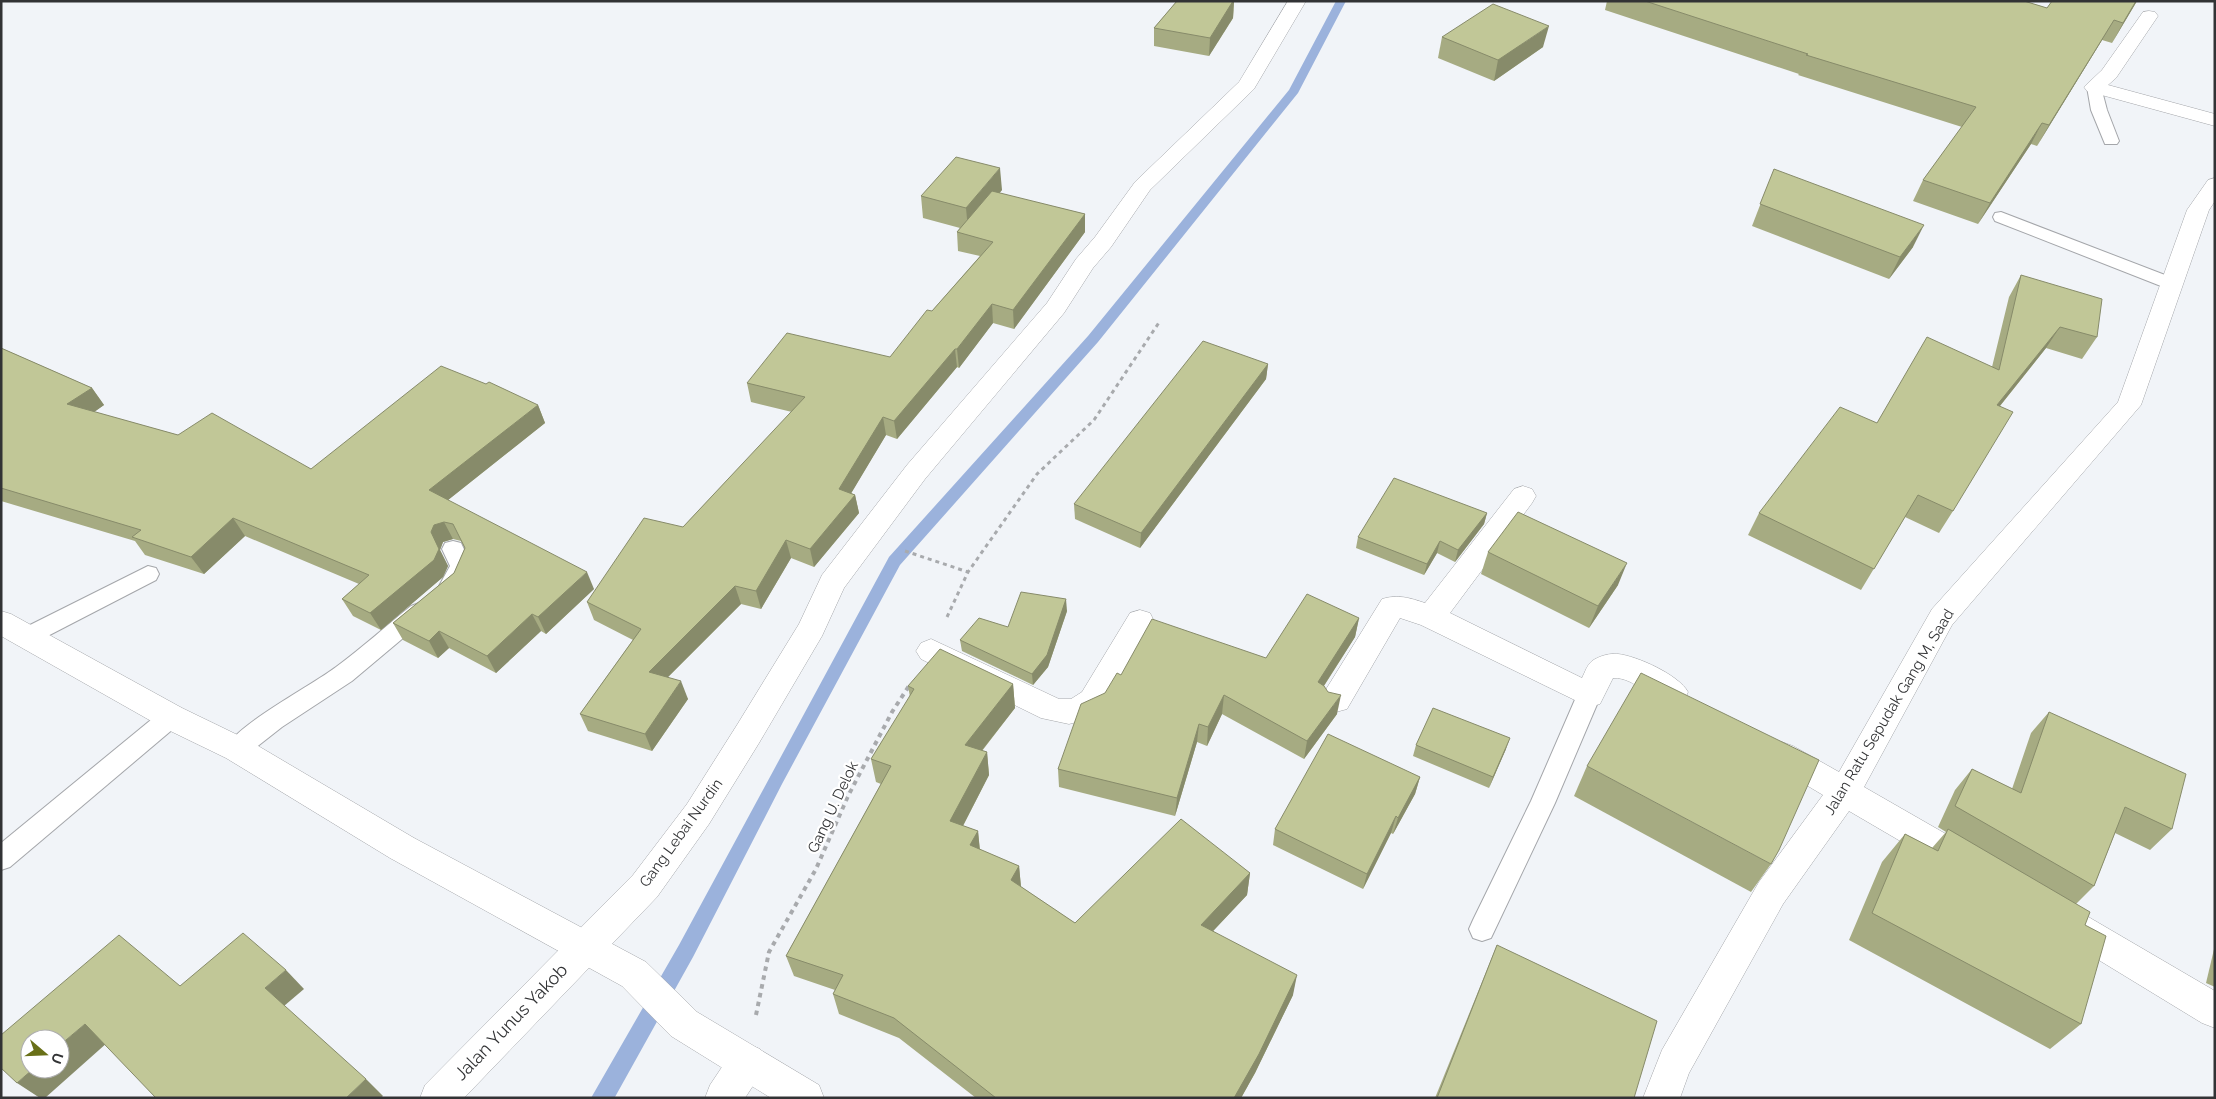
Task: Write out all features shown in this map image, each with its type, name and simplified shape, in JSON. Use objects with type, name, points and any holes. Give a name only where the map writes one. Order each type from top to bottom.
[{"type":"main road","name":"Gang Lebai Nurdin","points":[[584,947],[645,886],[698,814],[812,628],[832,583],[916,472],[1056,308],[1084,264],[1103,242],[1142,186],[1247,85],[1297,1]]},
{"type":"main road","points":[[2094,87],[2109,74],[2149,16]]},
{"type":"main road","points":[[2094,87],[2215,120]]},
{"type":"main road","name":"Jalan Ratu Sepudak Gang M, Saad","points":[[1662,1098],[1675,1063],[1772,893],[1845,792],[1942,617],[2129,405],[2172,284],[2207,212],[2215,184]]},
{"type":"main road","points":[[1431,617],[1523,496]]},
{"type":"main road","points":[[1336,700],[1392,607],[1404,607],[1431,617],[1589,694],[1601,671],[1610,666],[1635,671],[1694,704]]},
{"type":"main road","points":[[931,651],[1052,709],[1066,713],[1080,710],[1093,701],[1140,621]]},
{"type":"main road","points":[[15,629],[171,717],[237,749],[402,848],[634,974],[684,1024],[806,1098]]},
{"type":"main road","points":[[1761,743],[1990,877]]},
{"type":"main road","points":[[2048,911],[2215,1012]]},
{"type":"main road","name":"Jalan Yunus Yakob","points":[[438,1098],[584,947]]},
{"type":"main road","points":[[723,1098],[747,1062]]},
{"type":"lane","points":[[2094,87],[2099,110],[2111,141]]},
{"type":"lane","points":[[2001,217],[2172,284]]},
{"type":"lane","points":[[237,749],[274,720],[344,674],[453,583],[461,566],[453,549]]},
{"type":"lane","points":[[15,629],[148,574]]},
{"type":"lane","points":[[1482,929],[1543,803],[1589,694]]},
{"type":"lane","points":[[1,859],[171,717]]},
{"type":"path","name":"Gang U. Delok","points":[[747,1062],[769,952],[816,870],[848,796],[892,712],[931,651],[968,572],[1037,474],[1094,420],[1160,321]]},
{"type":"path","points":[[867,538],[968,572]]},
{"type":"building","points":[[1177,1],[1233,1],[1210,38],[1154,28]]},
{"type":"building","points":[[1645,1],[2024,1],[2047,8],[2052,1],[2136,1],[2123,23],[2114,20],[2049,125],[2042,123],[1990,203],[1923,180],[1976,107],[1806,55],[1808,54]]},
{"type":"building","points":[[1493,4],[1549,26],[1498,60],[1442,37]]},
{"type":"building","points":[[956,157],[1000,168],[966,208],[921,196]]},
{"type":"building","points":[[1774,169],[1924,225],[1900,257],[1760,204]]},
{"type":"building","points":[[992,191],[1085,214],[1013,310],[992,304],[957,349],[955,349],[894,421],[883,417],[839,489],[855,495],[810,549],[786,540],[756,591],[735,586],[649,672],[681,681],[645,734],[580,714],[641,629],[587,602],[644,518],[683,527],[805,397],[747,383],[787,333],[890,357],[927,310],[932,311],[993,242],[957,232]]},
{"type":"building","points":[[2021,275],[2102,299],[2097,337],[2060,327],[1997,405],[2013,412],[1953,511],[1918,495],[1874,569],[1759,513],[1840,407],[1877,423],[1927,337],[1999,370]]},
{"type":"building","points":[[1203,341],[1268,364],[1141,533],[1074,504]]},
{"type":"building","points":[[1,348],[92,388],[67,404],[178,435],[212,413],[311,469],[441,366],[486,384],[489,382],[538,405],[429,490],[587,572],[538,617],[532,614],[487,656],[439,631],[429,641],[393,623],[454,573],[465,548],[453,524],[444,522],[434,525],[431,532],[439,549],[434,560],[370,613],[342,599],[369,575],[233,518],[191,557],[132,537],[141,530],[1,488]]},
{"type":"building","points":[[1394,478],[1487,513],[1458,550],[1440,541],[1427,564],[1358,537]]},
{"type":"building","points":[[1518,512],[1627,563],[1598,606],[1488,552]]},
{"type":"building","points":[[1021,592],[1066,599],[1047,655],[1032,674],[960,640],[979,618],[1008,627]]},
{"type":"building","points":[[1307,594],[1359,618],[1318,682],[1328,692],[1341,695],[1307,741],[1224,695],[1208,727],[1199,724],[1177,798],[1058,769],[1081,704],[1105,693],[1117,673],[1121,675],[1152,619],[1266,658]]},
{"type":"building","points":[[940,649],[1013,684],[965,745],[987,752],[950,821],[978,831],[970,845],[1019,866],[1011,880],[1075,923],[1181,819],[1250,873],[1201,925],[1297,975],[1259,1054],[1234,1098],[996,1098],[894,1018],[833,994],[843,975],[786,956],[891,766],[871,759],[914,689],[908,686]]},
{"type":"building","points":[[1641,673],[1819,760],[1771,864],[1587,766]]},
{"type":"building","points":[[1433,708],[1510,738],[1493,777],[1416,745]]},
{"type":"building","points":[[2049,712],[2186,774],[2172,829],[2125,807],[2094,886],[1955,806],[1972,769],[2021,793]]},
{"type":"building","points":[[1328,734],[1420,777],[1398,818],[1396,816],[1367,874],[1275,829]]},
{"type":"building","points":[[1948,829],[2090,912],[2085,925],[2106,936],[2081,1024],[1872,913],[1905,834],[1938,851]]},
{"type":"building","points":[[243,933],[286,970],[265,988],[366,1079],[346,1098],[156,1098],[85,1024],[70,1037],[70,1029],[20,1029],[20,1079],[22,1079],[17,1083],[1,1068],[1,1035],[119,935],[180,986]]},
{"type":"building","points":[[1497,945],[1657,1021],[1634,1098],[1437,1098]]},
{"type":"waterway","points":[[601,1098],[608,1090],[686,951],[776,779],[894,561],[1093,339],[1294,91],[1341,1]]}]
